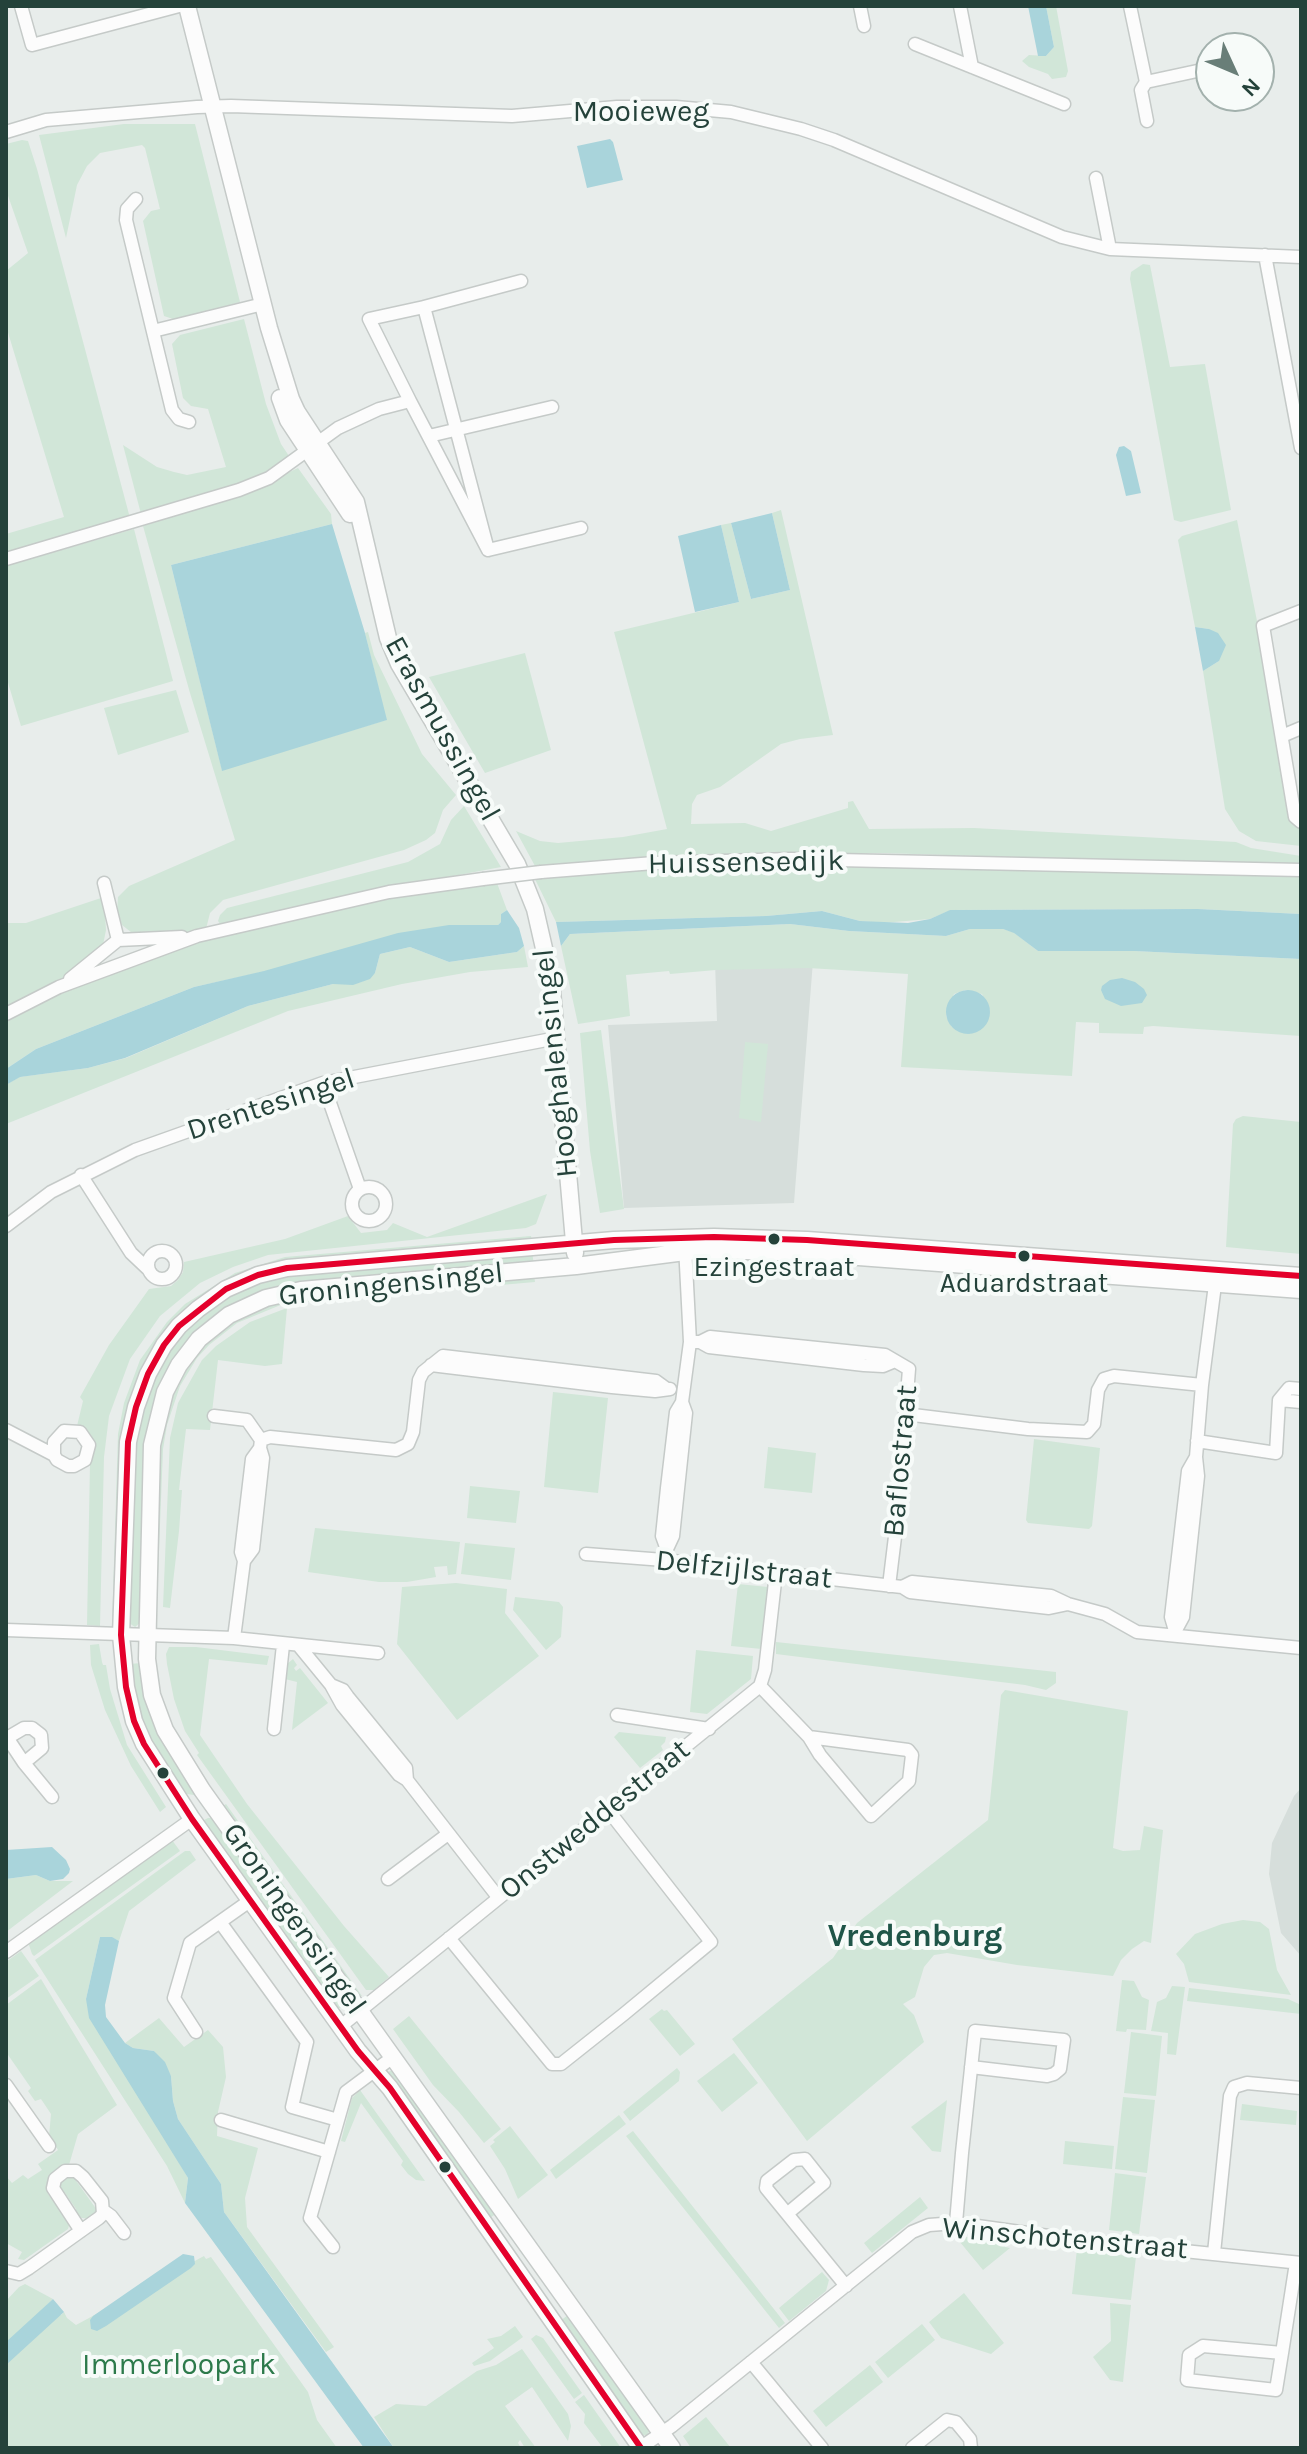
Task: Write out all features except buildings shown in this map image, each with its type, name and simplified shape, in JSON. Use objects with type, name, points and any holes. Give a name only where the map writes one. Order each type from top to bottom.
[{"type":"street","points":[[21,6],[32,45],[179,6]]},
{"type":"street","name":"Erasmussingel","points":[[187,6],[269,328],[297,412],[312,447],[356,502],[388,638],[399,664],[517,864]]},
{"type":"street","points":[[860,6],[864,26]]},
{"type":"street","points":[[960,6],[972,67]]},
{"type":"street","points":[[1130,6],[1146,82],[1141,90],[1147,121]]},
{"type":"street","points":[[915,44],[1064,104]]},
{"type":"street","points":[[1146,82],[1195,71]]},
{"type":"street","name":"Mooieweg","points":[[6,132],[46,120],[213,107],[512,116],[617,107],[676,107],[731,112],[834,140],[1062,237],[1110,249],[1301,257]]},
{"type":"street","points":[[1096,178],[1110,249]]},
{"type":"street","points":[[136,199],[127,209],[126,220],[172,410],[179,419],[189,422]]},
{"type":"street","points":[[1265,255],[1296,390],[1301,448]]},
{"type":"street","points":[[488,550],[369,319],[521,281]]},
{"type":"street","points":[[153,331],[263,304]]},
{"type":"street","points":[[424,307],[488,550]]},
{"type":"street","points":[[6,559],[239,490],[269,478],[352,422],[379,409],[410,401]]},
{"type":"street","points":[[429,436],[552,407]]},
{"type":"street","points":[[488,550],[581,528]]},
{"type":"street","points":[[1298,820],[1263,626],[1301,611]]},
{"type":"street","points":[[1282,736],[1301,728]]},
{"type":"street","name":"Huissensedijk","points":[[6,1014],[59,987],[197,936],[389,892],[541,872],[654,863],[791,859],[1301,870]]},
{"type":"street","name":"Hooghalensingel","points":[[517,864],[545,945],[557,1038],[576,1266]]},
{"type":"street","points":[[104,883],[118,940]]},
{"type":"street","name":"Huissensedijk","points":[[59,987],[118,940],[197,936]]},
{"type":"street","name":"Drentesingel","points":[[6,1226],[51,1192],[135,1150],[323,1083],[557,1038]]},
{"type":"street","points":[[323,1083],[360,1189]]},
{"type":"street","points":[[81,1175],[131,1253],[149,1270]]},
{"type":"street","name":"Groningensingel","points":[[641,2448],[390,2088],[341,2026],[192,1819],[156,1766],[134,1721],[126,1687],[121,1635],[128,1442],[148,1374],[164,1345],[198,1309],[226,1289],[258,1275],[287,1268],[574,1245],[807,1240],[1216,1277],[1301,1290]]},
{"type":"street","points":[[665,1553],[673,1536],[686,1413],[683,1396],[695,1342],[685,1244]]},
{"type":"street","name":"Groningensingel","points":[[672,2448],[184,1765],[165,1730],[152,1695],[146,1636],[152,1445],[165,1392],[179,1365],[199,1339],[229,1315],[266,1298],[301,1290],[576,1266],[685,1244]]},
{"type":"street","name":"Groningensingel","points":[[1216,1277],[1301,1276]]},
{"type":"street","points":[[1176,1633],[1183,1617],[1198,1476],[1196,1457],[1202,1385],[1216,1277]]},
{"type":"street","name":"Baflostraat","points":[[695,1342],[709,1347],[864,1365],[883,1366],[895,1361],[909,1369],[895,1586]]},
{"type":"street","points":[[234,1638],[252,1459],[260,1444],[270,1437],[396,1450],[408,1444],[413,1432],[419,1380],[423,1372],[443,1356],[656,1381],[683,1396]]},
{"type":"street","points":[[905,1414],[1028,1429],[1087,1432],[1094,1424],[1098,1390],[1104,1379],[1114,1376],[1202,1385]]},
{"type":"street","points":[[1197,1441],[1276,1453],[1279,1400],[1289,1388],[1301,1389]]},
{"type":"street","points":[[1279,1400],[1301,1402]]},
{"type":"street","points":[[214,1416],[247,1420],[260,1444]]},
{"type":"street","points":[[6,1430],[54,1455]]},
{"type":"street","name":"Delfzijlstraat","points":[[586,1554],[665,1553],[776,1573],[895,1586],[910,1592],[1049,1608],[1068,1604],[1105,1614],[1137,1632],[1176,1633],[1301,1648]]},
{"type":"street","points":[[776,1573],[765,1670],[760,1686],[809,1737],[820,1755],[871,1816],[909,1781],[912,1755],[908,1750],[809,1737]]},
{"type":"street","points":[[6,1630],[234,1638],[378,1653]]},
{"type":"street","points":[[274,1729],[283,1645]]},
{"type":"street","points":[[299,1646],[331,1685],[342,1705],[399,1775],[407,1780],[498,1897]]},
{"type":"street","name":"Onstweddestraat","points":[[341,2026],[760,1686]]},
{"type":"street","points":[[617,1715],[709,1729]]},
{"type":"street","points":[[24,1763],[42,1748],[41,1735],[32,1728],[24,1728],[7,1737],[24,1763],[52,1797]]},
{"type":"street","points":[[6,1952],[212,1805]]},
{"type":"street","points":[[449,1938],[552,2064],[561,2064],[624,2014],[711,1942],[608,1810]]},
{"type":"street","points":[[388,1879],[448,1834]]},
{"type":"street","name":"Groningensingel","points":[[196,2032],[174,1998],[190,1943],[251,1900]]},
{"type":"street","name":"Groningensingel","points":[[220,1922],[307,2042],[292,2107],[338,2120]]},
{"type":"street","points":[[956,2223],[971,2067],[975,2031],[1064,2040],[1060,2069],[1054,2074],[1047,2076],[971,2067]]},
{"type":"street","points":[[333,2247],[310,2218],[346,2092],[393,2057]]},
{"type":"street","points":[[1214,2253],[1230,2096],[1234,2087],[1247,2083],[1301,2088]]},
{"type":"street","points":[[6,2085],[49,2146]]},
{"type":"street","points":[[221,2120],[329,2152]]},
{"type":"street","points":[[788,2213],[824,2183],[805,2159],[794,2160],[767,2181],[766,2188],[846,2286]]},
{"type":"street","points":[[81,2231],[54,2192],[58,2175],[70,2170],[80,2173],[102,2201],[104,2211],[124,2233]]},
{"type":"street","points":[[6,2271],[19,2274],[99,2218],[104,2211]]},
{"type":"street","name":"Winschotenstraat","points":[[641,2448],[912,2232],[929,2225],[956,2223],[1077,2240],[1299,2263]]},
{"type":"street","points":[[1282,2353],[1203,2346],[1189,2355],[1187,2380],[1276,2390],[1299,2263]]},
{"type":"street","points":[[751,2362],[822,2448]]},
{"type":"street","points":[[912,2448],[947,2420],[956,2422],[970,2439],[971,2448]]},
{"type":"shaded area","points":[[813,961],[794,1203],[624,1208],[608,1025],[717,1021],[715,962]]},
{"type":"shaded area","points":[[1301,1788],[1301,1956],[1281,1933],[1269,1874],[1272,1843],[1294,1796]]},
{"type":"green space","points":[[1046,6],[1056,6],[1068,71],[1066,77],[1052,79],[1022,61],[1029,55],[1046,56],[1054,47]]},
{"type":"green space","points":[[124,124],[195,124],[240,302],[176,320],[164,316],[143,221],[151,211],[160,209],[142,145],[100,153],[87,166],[77,185],[66,238],[39,135]]},
{"type":"green space","points":[[28,141],[37,169],[130,518],[6,554],[6,534],[64,517],[6,326],[6,271],[28,253],[6,190],[6,144]]},
{"type":"green space","points":[[1143,264],[1150,265],[1170,367],[1205,364],[1231,510],[1181,522],[1174,520],[1130,279],[1131,272]]},
{"type":"green space","points":[[244,319],[266,404],[281,444],[289,456],[267,472],[215,493],[141,514],[123,445],[157,467],[187,475],[226,467],[208,409],[191,406],[183,398],[172,344],[180,335]]},
{"type":"green space","points":[[298,468],[331,514],[332,524],[171,565],[222,770],[386,720],[365,633],[368,632],[374,655],[422,754],[456,795],[443,810],[435,833],[404,850],[223,900],[210,913],[206,929],[192,934],[136,936],[122,925],[117,911],[118,897],[129,886],[235,840],[143,526],[242,494]]},
{"type":"green space","points":[[781,510],[833,735],[781,744],[720,787],[697,795],[692,804],[691,824],[745,823],[771,831],[848,808],[848,802],[853,801],[869,829],[974,828],[1236,842],[1251,848],[1301,856],[1301,866],[882,853],[723,854],[535,866],[516,831],[540,841],[558,843],[667,829],[614,632],[739,602],[721,525],[731,523],[751,599],[790,590],[772,513]]},
{"type":"green space","points":[[1237,520],[1297,823],[1301,828],[1301,846],[1256,841],[1239,831],[1225,809],[1203,671],[1219,661],[1209,629],[1195,627],[1178,540],[1182,536]]},
{"type":"green space","points":[[134,529],[173,681],[21,726],[6,676],[6,566]]},
{"type":"green space","points":[[525,653],[551,750],[485,773],[429,677]]},
{"type":"green space","points":[[176,690],[189,732],[118,755],[104,708]]},
{"type":"green space","points":[[464,806],[501,867],[316,902],[221,925],[218,921],[227,908],[408,862],[440,844],[451,820]]},
{"type":"green space","points":[[800,862],[1301,874],[1301,914],[1198,909],[951,910],[930,919],[882,923],[822,911],[766,916],[556,922],[533,875]]},
{"type":"green space","points":[[497,883],[507,910],[501,914],[498,925],[476,925],[194,987],[36,1049],[6,1069],[6,1016],[106,973],[223,934],[380,897]]},
{"type":"green space","points":[[104,897],[106,930],[103,945],[65,978],[6,1007],[6,923],[26,923]]},
{"type":"green space","points":[[790,924],[849,931],[946,936],[970,929],[1003,929],[1013,932],[1038,951],[1134,951],[1301,959],[1301,1036],[1153,1026],[1144,1027],[1143,1034],[1099,1033],[1099,1023],[1076,1022],[1072,1076],[901,1067],[908,974],[808,968],[626,975],[630,1016],[578,1024],[561,946],[570,934]],"holes":[[[965,990],[982,994],[990,1010],[987,1021],[968,1034],[952,1027],[946,1016],[954,994]]]},
{"type":"green space","points":[[524,946],[528,967],[470,972],[402,984],[288,1011],[6,1124],[6,1085],[19,1077],[88,1068],[126,1058],[248,1006],[333,984],[361,982],[375,973],[380,954],[410,947],[449,962],[517,952]]},
{"type":"green space","points":[[601,1030],[624,1209],[600,1213],[590,1151],[580,1033]]},
{"type":"green space","points":[[745,1042],[768,1044],[761,1122],[739,1118]]},
{"type":"green space","points":[[1243,1116],[1301,1122],[1301,1254],[1226,1247],[1233,1124]]},
{"type":"green space","points":[[547,1194],[536,1224],[526,1228],[268,1255],[200,1283],[160,1316],[130,1359],[109,1416],[104,1457],[100,1626],[87,1625],[90,1463],[96,1446],[91,1435],[77,1426],[83,1401],[80,1397],[109,1345],[149,1289],[171,1286],[183,1272],[184,1262],[285,1239],[348,1216],[361,1233],[387,1230],[393,1223],[427,1237]]},
{"type":"green space","points":[[531,1236],[532,1241],[334,1259],[226,1285],[136,1387],[117,1622],[112,1625],[118,1434],[124,1403],[140,1360],[167,1322],[185,1304],[235,1273],[285,1257]]},
{"type":"green space","points":[[532,1251],[534,1266],[242,1304],[161,1391],[141,1622],[135,1627],[129,1623],[136,1420],[168,1346],[210,1305],[268,1277]]},
{"type":"green space","points":[[534,1275],[535,1282],[283,1304],[237,1323],[209,1345],[180,1386],[167,1425],[163,1449],[156,1626],[153,1622],[156,1450],[165,1405],[195,1351],[227,1322],[281,1298]]},
{"type":"green space","points":[[287,1308],[282,1364],[265,1366],[218,1360],[210,1430],[186,1429],[170,1608],[163,1607],[170,1438],[178,1403],[202,1360],[216,1346],[250,1322]]},
{"type":"green space","points":[[553,1392],[608,1398],[598,1493],[544,1487]]},
{"type":"green space","points":[[1034,1439],[1100,1448],[1092,1526],[1089,1529],[1028,1523],[1026,1520]]},
{"type":"green space","points":[[768,1447],[816,1453],[812,1493],[764,1488]]},
{"type":"green space","points":[[470,1486],[520,1491],[516,1523],[467,1518]]},
{"type":"green space","points":[[315,1528],[460,1542],[456,1574],[448,1575],[447,1566],[434,1567],[436,1577],[407,1582],[379,1582],[308,1572]]},
{"type":"green space","points":[[465,1543],[515,1548],[511,1580],[461,1574]]},
{"type":"green space","points":[[456,1583],[507,1589],[505,1613],[539,1656],[457,1720],[397,1644],[402,1587]]},
{"type":"green space","points":[[738,1584],[768,1587],[762,1649],[731,1646]]},
{"type":"green space","points":[[515,1597],[559,1602],[563,1607],[561,1637],[546,1650],[513,1610]]},
{"type":"green space","points":[[776,1642],[1056,1672],[1056,1683],[1046,1690],[776,1654]]},
{"type":"green space","points":[[99,1644],[127,1745],[166,1807],[160,1812],[131,1766],[105,1710],[91,1665],[90,1645]]},
{"type":"green space","points":[[169,1647],[196,1647],[269,1656],[267,1665],[209,1659],[200,1735],[247,1804],[344,1926],[389,1977],[374,1990],[366,1990],[197,1755],[199,1753],[185,1731],[174,1699],[166,1654]]},
{"type":"green space","points":[[696,1650],[753,1656],[751,1679],[707,1714],[690,1712]]},
{"type":"green space","points":[[293,1659],[297,1665],[294,1668],[296,1671],[300,1668],[328,1703],[292,1730],[297,1682],[285,1679],[287,1664]]},
{"type":"green space","points":[[142,1663],[197,1791],[194,1795],[182,1797],[143,1729],[129,1664]]},
{"type":"green space","points":[[1005,1690],[1128,1711],[1113,1848],[1140,1850],[1144,1826],[1163,1830],[1151,1943],[1144,1941],[1132,1949],[1121,1960],[1113,1976],[947,1953],[934,1955],[924,1967],[915,1997],[903,2004],[914,2015],[924,2042],[807,2141],[732,2039],[833,1958],[857,1923],[988,1820],[1001,1695]]},
{"type":"green space","points":[[619,1732],[666,1737],[661,1746],[663,1750],[640,1768],[614,1737]]},
{"type":"green space","points":[[226,1804],[362,1996],[356,1995],[220,1808]]},
{"type":"green space","points":[[213,1818],[350,2008],[335,2008],[202,1821]]},
{"type":"green space","points":[[172,1840],[180,1851],[34,1956],[32,1954],[28,1942]]},
{"type":"green space","points":[[185,1851],[190,1851],[196,1860],[129,1911],[119,1941],[100,1937],[86,1999],[188,2178],[185,2203],[167,2166],[35,1960]]},
{"type":"green space","points":[[36,1875],[50,1881],[73,1881],[6,1932],[6,1879]]},
{"type":"green space","points":[[1243,1920],[1260,1922],[1269,1929],[1277,1970],[1291,1995],[1189,1982],[1184,1964],[1176,1954],[1195,1934]]},
{"type":"green space","points":[[21,1951],[39,1976],[6,1999],[6,1962]]},
{"type":"green space","points":[[41,1979],[117,2105],[78,2134],[69,2165],[51,2176],[47,2184],[48,2194],[70,2222],[68,2229],[24,2260],[18,2259],[22,2252],[6,2243],[6,2176],[12,2183],[23,2175],[28,2179],[42,2170],[38,2164],[58,2150],[49,2136],[51,2114],[41,2099],[35,2101],[28,2091],[31,2088],[6,2052],[6,2005]]},
{"type":"green space","points":[[1122,1980],[1134,1981],[1142,1997],[1149,2000],[1146,2030],[1116,2031]]},
{"type":"green space","points":[[1172,1986],[1185,1987],[1176,2055],[1167,2054],[1168,2033],[1151,2031],[1157,2002],[1166,1998]]},
{"type":"green space","points":[[1189,1988],[1288,1999],[1301,2005],[1301,2014],[1187,2001]]},
{"type":"green space","points":[[662,2009],[667,2010],[695,2044],[680,2056],[649,2019]]},
{"type":"green space","points":[[409,2016],[501,2129],[484,2143],[433,2085],[393,2029]]},
{"type":"green space","points":[[159,2018],[184,2047],[208,2030],[223,2047],[226,2077],[218,2112],[217,2136],[258,2148],[245,2198],[247,2227],[334,2347],[326,2352],[224,2212],[221,2184],[178,2119],[171,2076],[154,2051],[133,2048],[125,2043]]},
{"type":"green space","points":[[1131,2032],[1162,2036],[1156,2096],[1124,2093]]},
{"type":"green space","points":[[734,2053],[758,2083],[722,2112],[697,2081]]},
{"type":"green space","points":[[677,2068],[679,2081],[630,2121],[623,2112]]},
{"type":"green space","points":[[393,2070],[499,2212],[488,2219],[385,2073]]},
{"type":"green space","points":[[360,2090],[425,2181],[416,2180],[408,2174],[401,2165],[403,2161],[361,2103],[345,2142],[341,2141],[352,2098]]},
{"type":"green space","points":[[1123,2097],[1155,2100],[1147,2173],[1115,2169]]},
{"type":"green space","points":[[947,2100],[941,2152],[932,2151],[911,2127]]},
{"type":"green space","points":[[1242,2104],[1297,2111],[1296,2125],[1240,2120]]},
{"type":"green space","points":[[619,2115],[626,2124],[556,2179],[550,2170]]},
{"type":"green space","points":[[510,2126],[548,2175],[518,2199],[505,2169],[490,2146]]},
{"type":"green space","points":[[633,2131],[785,2323],[779,2328],[626,2136]]},
{"type":"green space","points":[[1065,2141],[1114,2146],[1112,2169],[1063,2164]]},
{"type":"green space","points":[[1115,2173],[1146,2177],[1139,2234],[1109,2230]]},
{"type":"green space","points":[[72,2175],[97,2210],[89,2219],[76,2217],[76,2209],[65,2193],[59,2193],[59,2182],[63,2177]]},
{"type":"green space","points":[[920,2197],[928,2208],[872,2253],[864,2243]]},
{"type":"green space","points":[[955,2236],[1005,2241],[1005,2247],[1010,2248],[983,2270]]},
{"type":"green space","points":[[1077,2249],[1136,2257],[1131,2300],[1072,2294]]},
{"type":"green space","name":"Immerloopark","points":[[204,2256],[206,2259],[211,2257],[308,2392],[317,2420],[337,2448],[6,2448],[6,2301],[19,2287],[25,2284],[53,2299],[47,2305],[61,2315],[64,2312],[76,2325]]},
{"type":"green space","points":[[822,2272],[829,2280],[826,2291],[789,2321],[779,2308]]},
{"type":"green space","points":[[964,2293],[1004,2343],[991,2354],[941,2338],[929,2322]]},
{"type":"green space","points":[[1110,2303],[1131,2305],[1123,2382],[1110,2380],[1093,2357],[1111,2341]]},
{"type":"green space","points":[[571,2313],[650,2430],[647,2435],[640,2435],[557,2323]]},
{"type":"green space","points":[[922,2324],[935,2340],[888,2378],[875,2362]]},
{"type":"green space","points":[[515,2326],[523,2337],[490,2361],[474,2366],[472,2363],[494,2348],[487,2339],[501,2336]]},
{"type":"green space","points":[[536,2335],[543,2338],[582,2393],[574,2399],[531,2339]]},
{"type":"green space","points":[[522,2349],[568,2414],[571,2426],[568,2441],[532,2387],[505,2406],[536,2448],[525,2448],[520,2440],[521,2448],[394,2448],[374,2417],[396,2404],[426,2406],[477,2371],[496,2365]]},
{"type":"green space","points":[[870,2365],[883,2382],[826,2427],[813,2411]]},
{"type":"green space","points":[[584,2395],[621,2448],[603,2448],[584,2423],[585,2414],[575,2402]]},
{"type":"green space","points":[[706,2417],[731,2448],[691,2448],[683,2436]]},
{"type":"water","points":[[1028,6],[1046,6],[1054,47],[1046,56],[1038,56]]},
{"type":"water","points":[[610,139],[623,180],[587,188],[577,146]]},
{"type":"water","points":[[1124,446],[1131,451],[1141,493],[1126,496],[1116,455],[1119,447]]},
{"type":"water","points":[[772,513],[790,590],[751,599],[731,523]]},
{"type":"water","points":[[332,524],[387,720],[222,771],[171,565]]},
{"type":"water","points":[[721,525],[739,602],[695,612],[678,536]]},
{"type":"water","points":[[1195,627],[1218,633],[1226,645],[1219,661],[1203,671]]},
{"type":"water","points":[[1198,909],[1301,914],[1301,959],[1134,951],[1038,951],[1014,933],[1003,929],[970,929],[946,936],[849,931],[790,924],[570,934],[561,946],[556,922],[766,916],[822,911],[860,921],[908,923],[930,919],[950,910]]},
{"type":"water","points":[[507,910],[519,928],[524,946],[517,952],[449,962],[410,947],[380,954],[375,973],[370,979],[353,985],[333,984],[248,1006],[125,1058],[88,1068],[20,1077],[6,1085],[6,1069],[36,1049],[194,987],[264,971],[398,933],[449,925],[498,925],[501,914]]},
{"type":"water","points":[[1122,978],[1144,989],[1147,995],[1142,1003],[1121,1006],[1105,999],[1102,986],[1110,980]]},
{"type":"water","points":[[968,990],[984,996],[990,1012],[984,1028],[968,1034],[952,1028],[946,1012],[952,996]]},
{"type":"water","points":[[52,1847],[66,1860],[70,1869],[63,1879],[50,1881],[36,1875],[6,1879],[6,1850]]},
{"type":"water","points":[[100,1937],[112,1937],[119,1941],[105,2005],[106,2017],[125,2043],[133,2048],[154,2051],[165,2062],[171,2076],[178,2119],[221,2184],[224,2212],[394,2448],[364,2448],[185,2203],[188,2178],[89,2018],[86,1999]]},
{"type":"water","points":[[183,2254],[194,2256],[195,2264],[191,2268],[106,2326],[97,2331],[91,2329],[93,2316]]},
{"type":"water","points":[[53,2299],[64,2312],[6,2365],[6,2342]]},
{"type":"transit line","points":[[641,2448],[390,2088],[358,2051],[192,1819],[144,1744],[134,1721],[126,1687],[121,1635],[128,1442],[148,1374],[164,1345],[179,1326],[226,1289],[258,1275],[287,1268],[614,1240],[714,1237],[807,1240],[1301,1276]]},
{"type":"place","name":"Ezingestraat","points":[[774,1239]]},
{"type":"place","name":"Aduardstraat","points":[[1024,1256]]},
{"type":"district","name":"Vredenburg","points":[[915,1937]]}]
